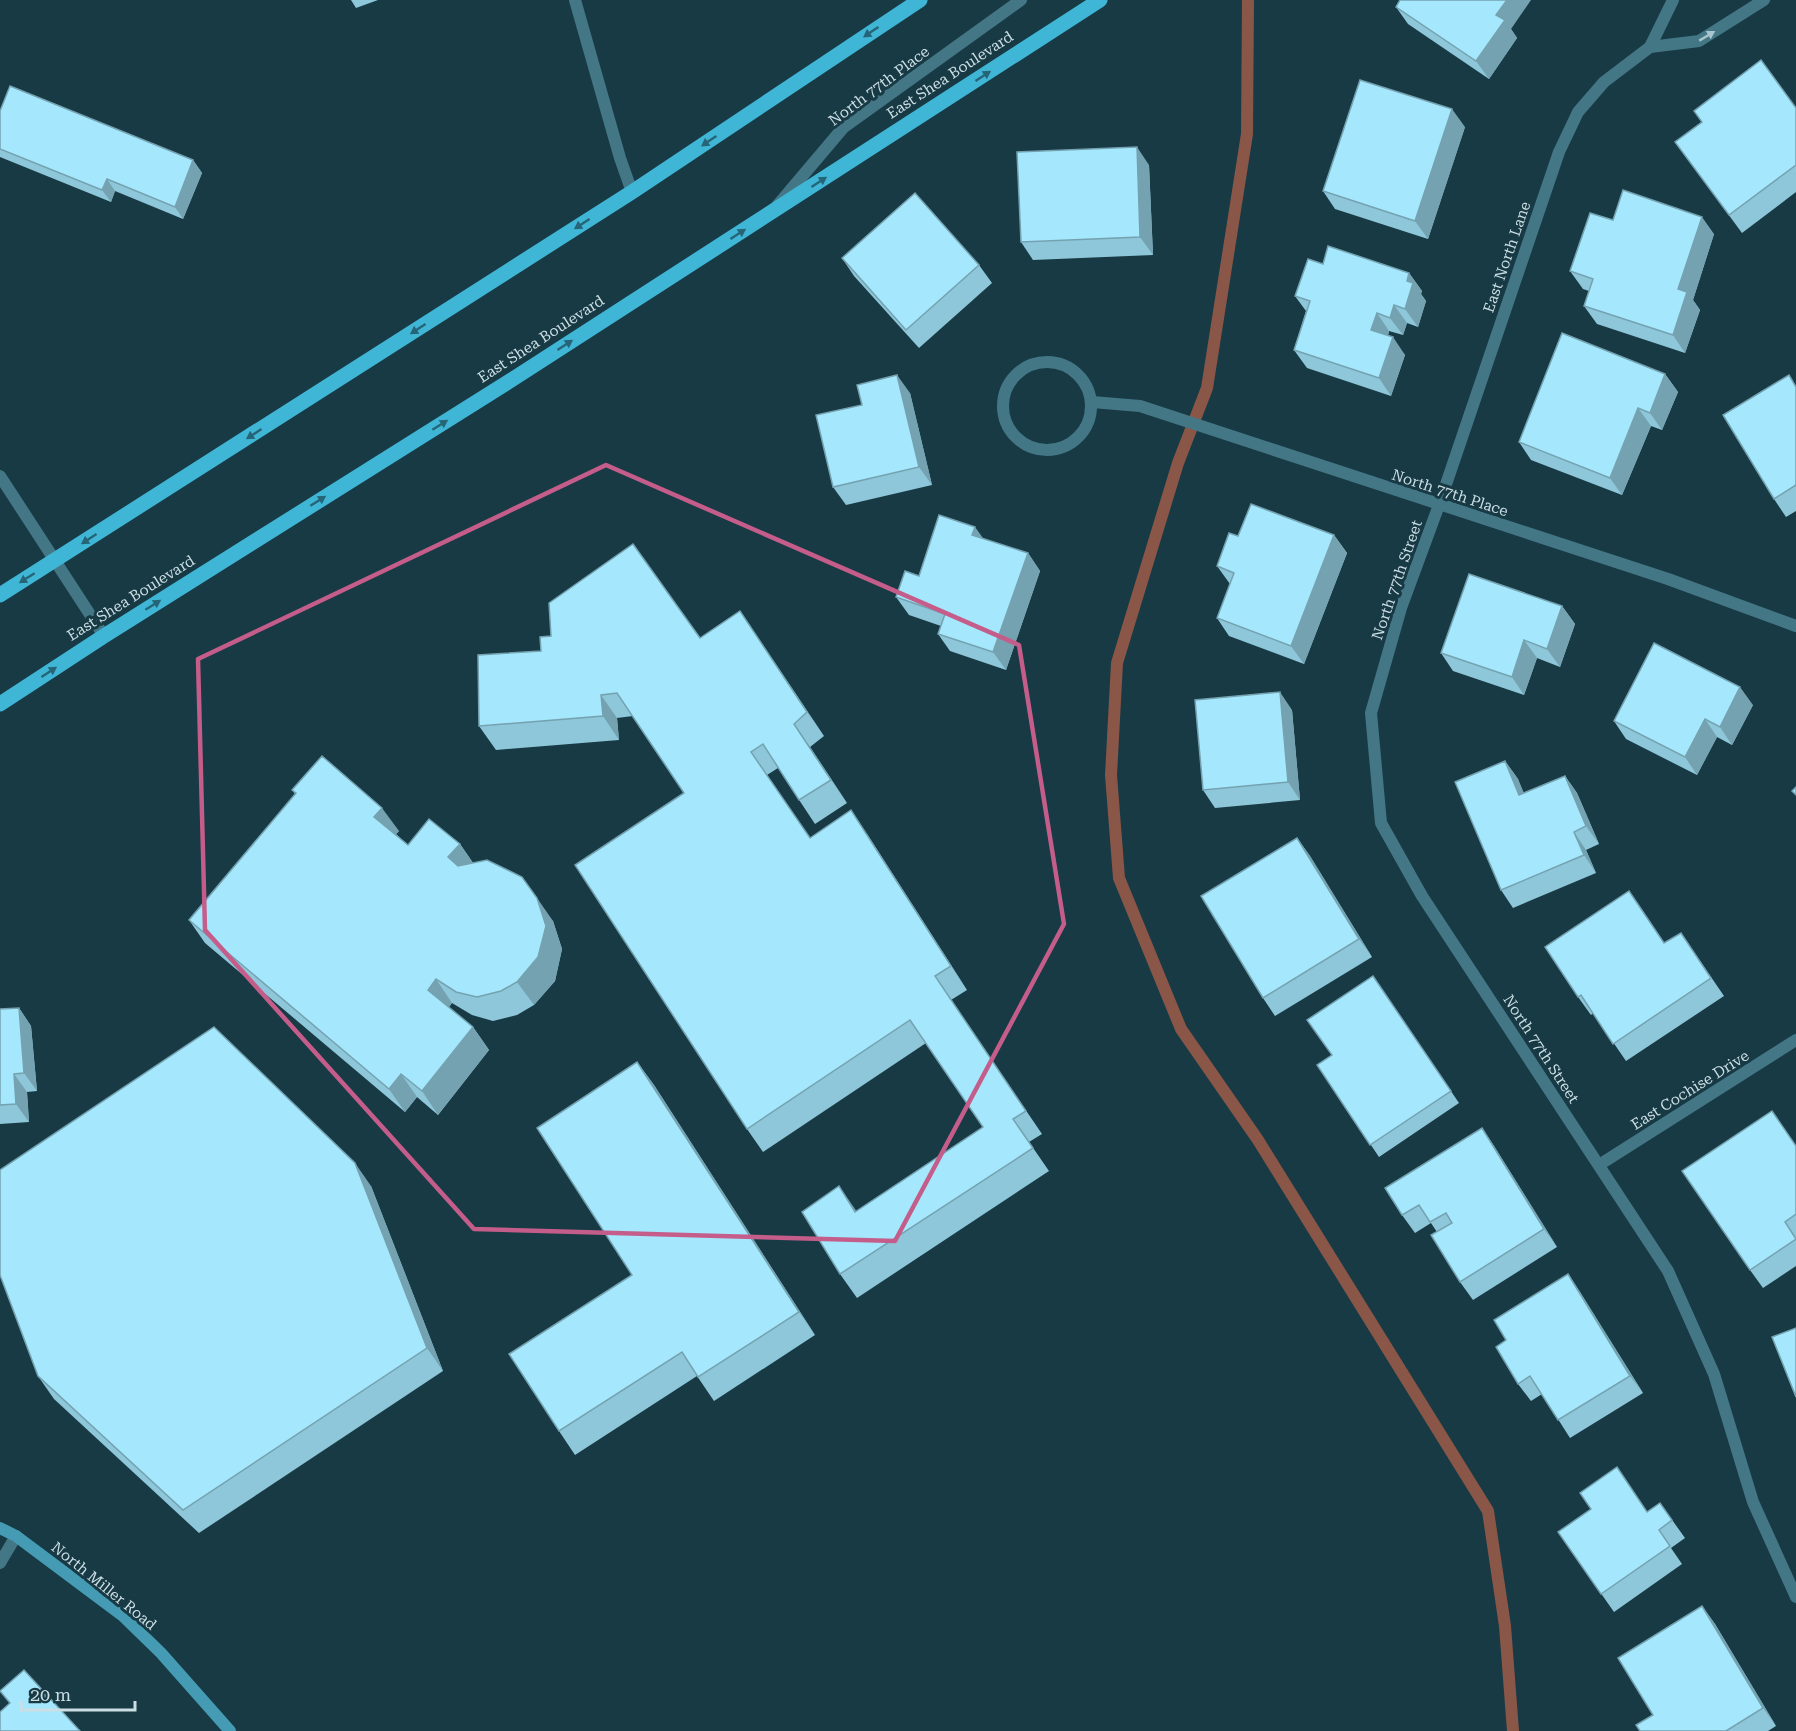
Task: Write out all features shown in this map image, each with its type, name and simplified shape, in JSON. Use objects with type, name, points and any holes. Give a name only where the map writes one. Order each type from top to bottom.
[{"type":"main road","points":[[0,595],[632,192],[920,0]]},
{"type":"main road","name":"East Shea Boulevard","points":[[0,704],[516,377],[1100,0]]},
{"type":"street","points":[[575,0],[620,158],[632,192]]},
{"type":"street","name":"North 77th Place","points":[[770,213],[843,128],[1021,0]]},
{"type":"street","name":"East North Lane","points":[[1439,505],[1559,152],[1578,112],[1604,82],[1650,47],[1673,0]]},
{"type":"street","points":[[1650,47],[1699,41],[1764,0]]},
{"type":"street","points":[[1041,362],[1065,365],[1078,373],[1088,388],[1092,402],[1083,433],[1070,444],[1057,450],[1031,447],[1020,441],[1006,422],[1003,407],[1005,394],[1012,379],[1028,366],[1041,362]]},
{"type":"street","name":"North 77th Place","points":[[1092,402],[1140,406],[1668,579],[1796,626]]},
{"type":"street","points":[[0,476],[104,636]]},
{"type":"street","name":"North 77th Street","points":[[1439,505],[1401,608],[1371,713],[1381,823],[1422,896],[1668,1271],[1714,1374],[1752,1502],[1796,1597]]},
{"type":"street","name":"East Cochise Drive","points":[[1599,1165],[1796,1040]]},
{"type":"street","name":"North Miller Road","points":[[0,1528],[16,1536],[123,1616],[161,1653],[230,1731]]},
{"type":"street","points":[[0,1563],[16,1536]]},
{"type":"highlighted area","points":[[606,465],[1019,645],[1064,924],[895,1241],[474,1229],[205,930],[198,659]]},
{"type":"building","points":[[1400,0],[1507,0],[1496,15],[1505,20],[1476,61],[1396,7]]},
{"type":"building","points":[[1761,60],[1796,108],[1796,165],[1729,215],[1675,142],[1702,122],[1694,111]]},
{"type":"building","points":[[1360,80],[1452,109],[1415,221],[1323,191]]},
{"type":"building","points":[[10,86],[193,160],[175,207],[107,179],[102,190],[0,149],[0,111]]},
{"type":"building","points":[[1137,147],[1140,237],[1021,242],[1017,152]]},
{"type":"building","points":[[1623,190],[1702,217],[1678,289],[1687,292],[1673,335],[1584,306],[1593,279],[1570,271],[1590,213],[1613,220]]},
{"type":"building","points":[[915,193],[979,265],[906,330],[842,258]]},
{"type":"building","points":[[1328,246],[1409,273],[1407,281],[1413,283],[1405,309],[1394,305],[1390,318],[1377,313],[1371,330],[1393,337],[1379,378],[1294,350],[1310,301],[1295,296],[1308,259],[1323,264]]},
{"type":"building","points":[[1562,333],[1665,374],[1650,413],[1638,408],[1610,478],[1519,442]]},
{"type":"building","points":[[897,375],[919,467],[833,487],[816,415],[862,405],[857,385]]},
{"type":"building","points":[[1789,375],[1796,387],[1796,485],[1774,499],[1723,415]]},
{"type":"building","points":[[1251,504],[1334,535],[1291,646],[1217,618],[1234,573],[1217,566],[1229,533],[1238,536]]},
{"type":"building","points":[[939,515],[975,527],[972,535],[1028,553],[993,652],[938,634],[945,614],[896,597],[905,571],[919,576]]},
{"type":"building","points":[[633,544],[700,638],[740,611],[807,712],[794,724],[831,780],[799,800],[763,744],[751,752],[810,838],[851,810],[951,966],[935,976],[1026,1111],[1013,1119],[1033,1148],[840,1274],[802,1212],[839,1186],[855,1212],[983,1127],[910,1020],[747,1129],[575,865],[684,793],[617,693],[601,695],[603,716],[479,726],[478,655],[541,651],[540,637],[551,636],[549,603]]},
{"type":"building","points":[[1469,574],[1562,606],[1547,649],[1524,640],[1512,677],[1441,653]]},
{"type":"building","points":[[1654,643],[1740,687],[1720,727],[1705,719],[1685,757],[1614,721]]},
{"type":"building","points":[[1280,692],[1288,782],[1203,790],[1195,700]]},
{"type":"building","points":[[322,756],[382,808],[374,817],[408,845],[429,819],[460,844],[448,857],[458,866],[487,860],[522,877],[537,898],[546,926],[538,957],[517,982],[501,991],[477,997],[456,992],[436,979],[428,990],[473,1027],[422,1091],[401,1074],[389,1089],[189,920],[296,793],[292,790]]},
{"type":"building","points":[[1505,761],[1519,795],[1565,776],[1586,826],[1574,832],[1584,855],[1501,890],[1455,782]]},
{"type":"building","points":[[1297,838],[1359,939],[1263,998],[1201,896]]},
{"type":"building","points":[[1629,891],[1664,943],[1681,933],[1711,978],[1613,1044],[1581,995],[1578,997],[1545,947]]},
{"type":"building","points":[[1373,976],[1451,1091],[1370,1145],[1317,1065],[1332,1055],[1307,1020]]},
{"type":"building","points":[[19,1008],[24,1073],[14,1074],[16,1104],[0,1105],[0,1009]]},
{"type":"building","points":[[214,1027],[355,1163],[427,1348],[183,1510],[38,1376],[0,1275],[0,1170]]},
{"type":"building","points":[[637,1062],[799,1312],[698,1377],[682,1352],[559,1431],[509,1354],[632,1275],[537,1128]]},
{"type":"building","points":[[1772,1111],[1796,1146],[1796,1214],[1785,1222],[1796,1239],[1750,1270],[1682,1171]]},
{"type":"building","points":[[1482,1128],[1544,1229],[1460,1282],[1431,1235],[1452,1223],[1446,1213],[1430,1222],[1419,1205],[1402,1215],[1385,1188]]},
{"type":"building","points":[[1568,1274],[1630,1376],[1558,1420],[1530,1376],[1518,1384],[1496,1347],[1506,1340],[1494,1320]]},
{"type":"building","points":[[1796,1328],[1796,1397],[1772,1337]]},
{"type":"building","points":[[1617,1467],[1647,1512],[1660,1503],[1672,1520],[1659,1530],[1670,1546],[1601,1594],[1558,1532],[1591,1509],[1580,1493]]},
{"type":"building","points":[[1702,1606],[1763,1708],[1726,1731],[1640,1731],[1636,1725],[1653,1715],[1618,1658]]},
{"type":"building","points":[[24,1670],[80,1731],[0,1731],[0,1712],[10,1703],[0,1691]]},
{"type":"waterway","points":[[1248,0],[1247,134],[1207,388],[1178,463],[1117,663],[1111,775],[1119,878],[1181,1029],[1258,1140],[1488,1511],[1505,1626],[1513,1731]]}]
